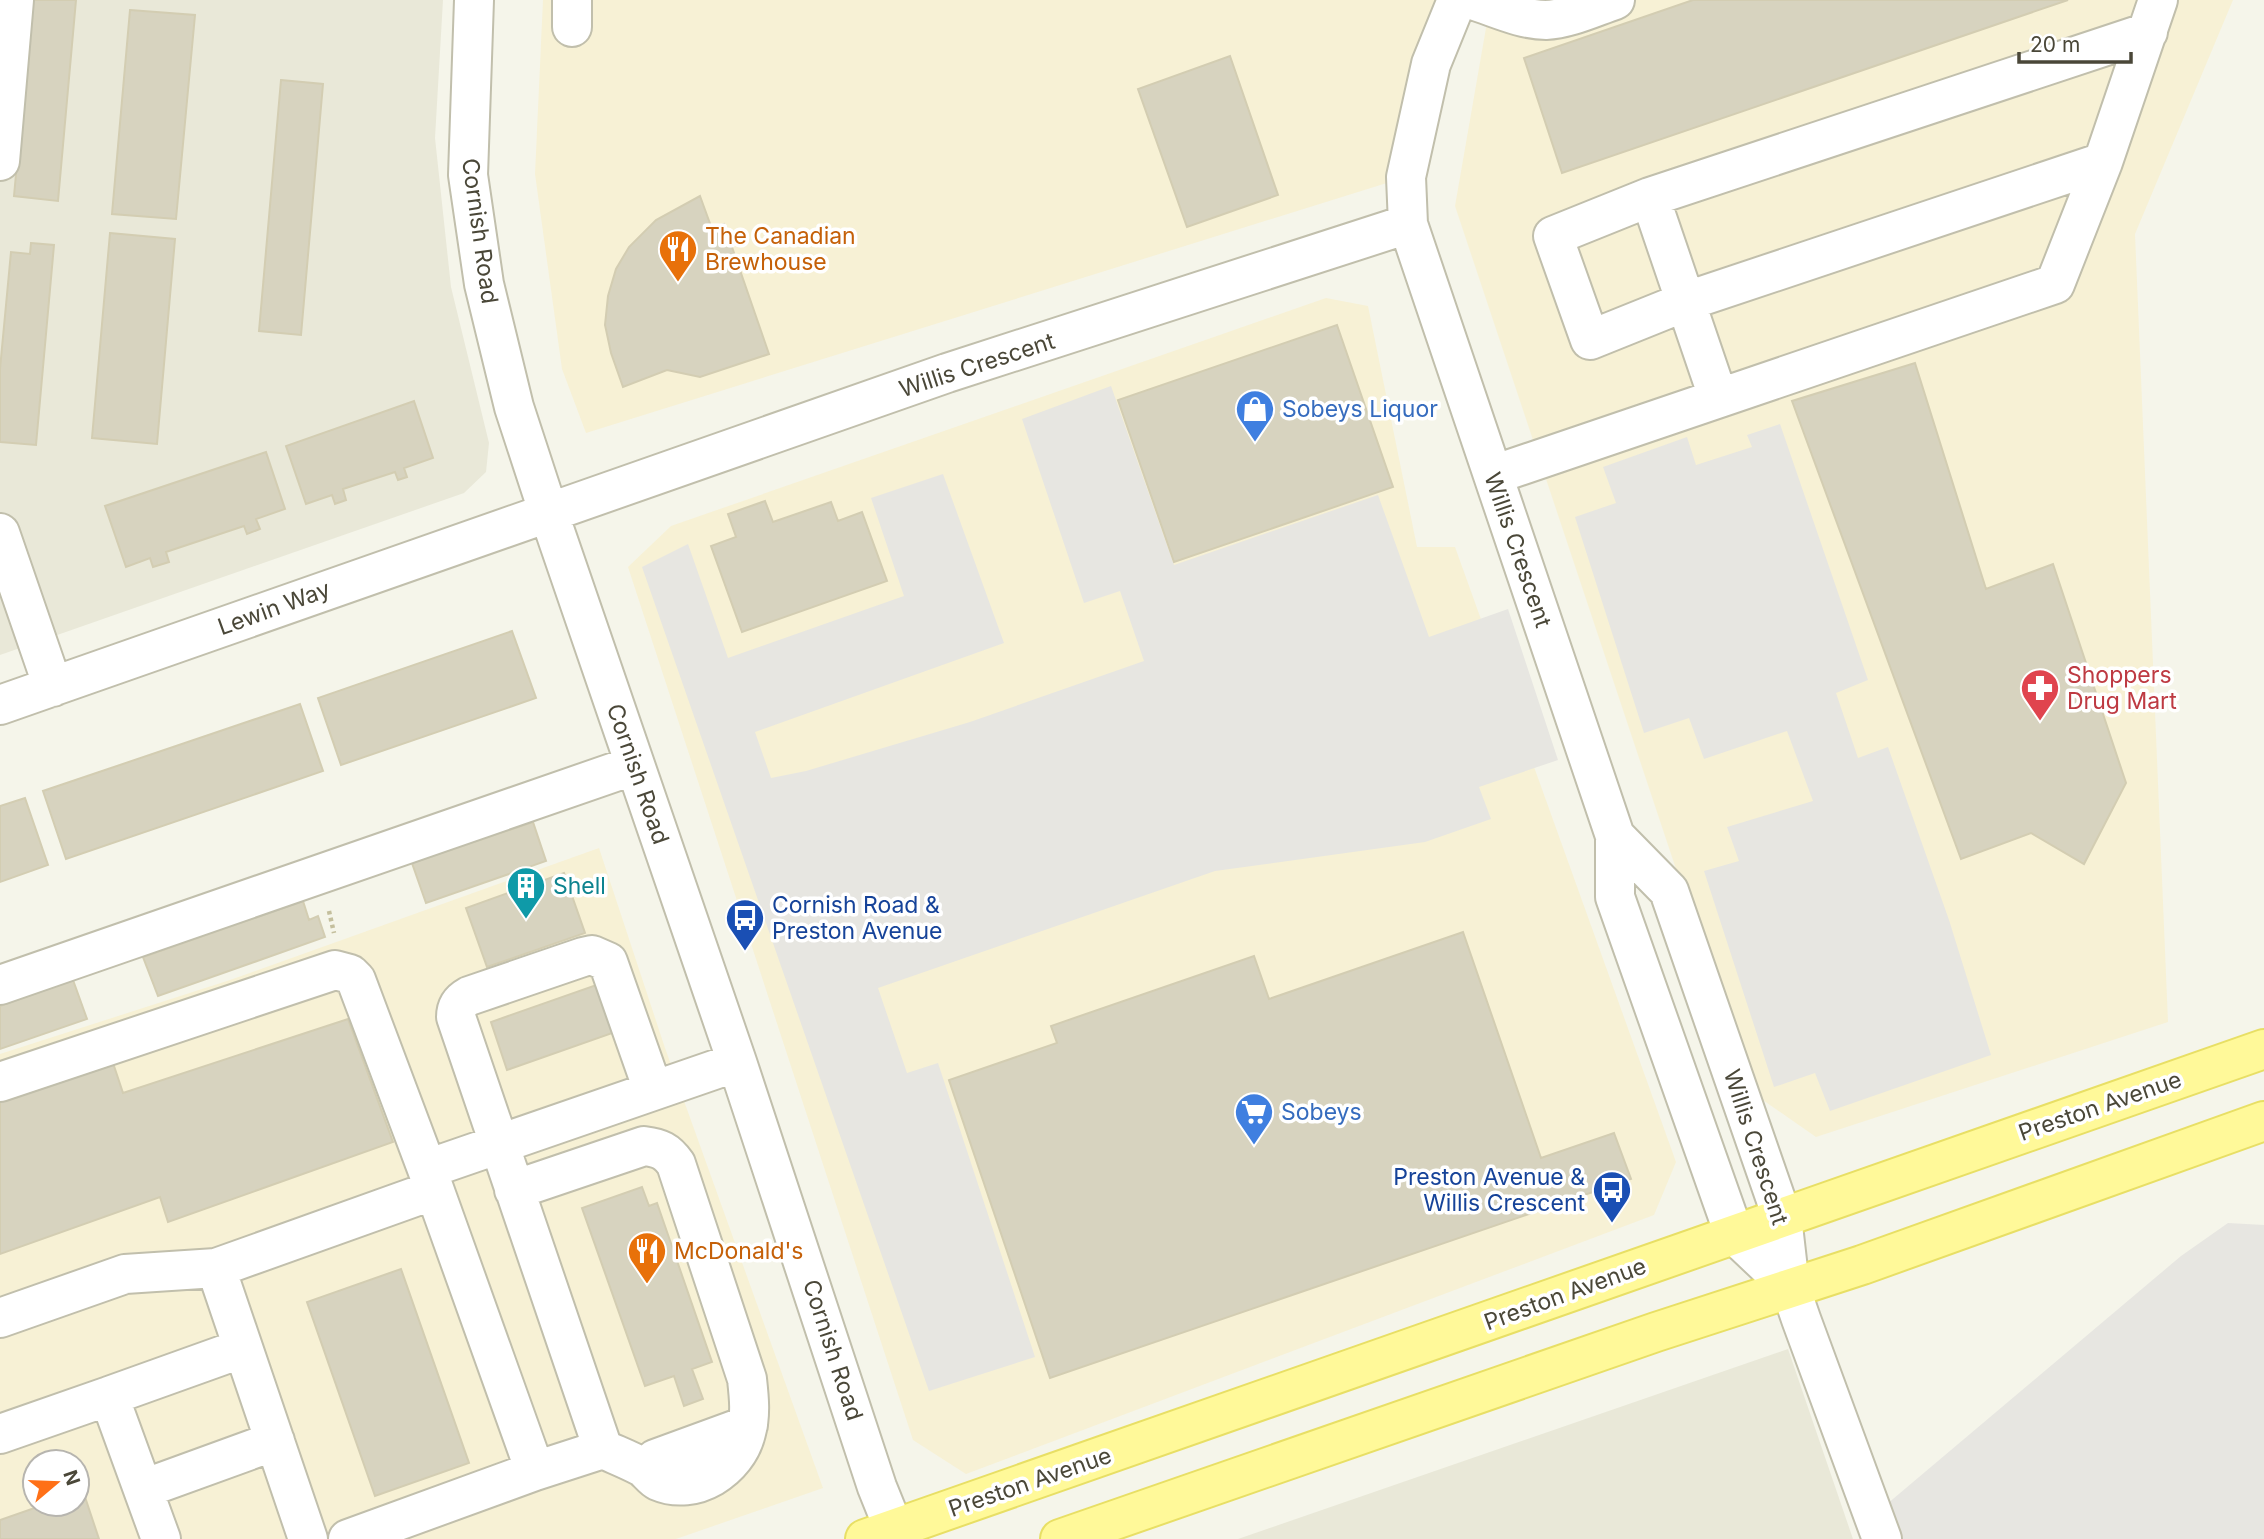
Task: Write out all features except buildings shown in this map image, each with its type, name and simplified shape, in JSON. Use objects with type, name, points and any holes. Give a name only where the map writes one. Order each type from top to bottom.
[{"type":"main road","name":"Preston Avenue","points":[[886,1536],[1782,1217],[2264,1049]]},
{"type":"main road","points":[[1060,1539],[1790,1287],[1862,1265],[2264,1121]]},
{"type":"street","points":[[0,161],[14,0]]},
{"type":"street","name":"Cornish Road","points":[[474,0],[468,175],[484,284],[514,407],[737,1062],[877,1487],[886,1536]]},
{"type":"street","name":"Willis Crescent","points":[[1457,0],[1430,64],[1406,177],[1408,224],[1615,836],[1615,897],[1734,1234],[1790,1287]]},
{"type":"street","points":[[1472,0],[1526,17],[1547,20],[1615,0]]},
{"type":"street","points":[[2103,162],[1687,301],[1590,340],[1553,236],[1650,197],[2153,16]]},
{"type":"street","points":[[1493,475],[2055,284],[2103,162],[2153,16]]},
{"type":"street","points":[[1650,197],[1718,397]]},
{"type":"street","name":"Willis Crescent","points":[[548,512],[947,373],[1408,224]]},
{"type":"street","name":"Lewin Way","points":[[0,705],[548,512]]},
{"type":"street","points":[[0,533],[53,687]]},
{"type":"street","points":[[0,985],[635,765]]},
{"type":"street","name":"Willis Crescent","points":[[1615,836],[1669,891],[1782,1217],[1790,1287]]},
{"type":"street","points":[[603,1449],[456,1017],[456,1010],[460,1001],[469,996],[583,957],[592,956],[608,962],[653,1090]]},
{"type":"street","points":[[0,1082],[335,970],[343,971],[356,980],[535,1471]]},
{"type":"street","points":[[0,1318],[125,1274],[216,1268],[430,1180],[499,1143],[737,1062]]},
{"type":"street","points":[[348,1539],[603,1449],[645,1469],[658,1480],[678,1485],[699,1484],[716,1476],[734,1458],[746,1434],[750,1399],[747,1379],[676,1164],[669,1154],[659,1147],[644,1146],[514,1190]]},
{"type":"street","points":[[216,1268],[309,1539]]},
{"type":"street","points":[[1790,1287],[1882,1539]]},
{"type":"street","points":[[0,1434],[243,1348]]},
{"type":"street","points":[[109,1395],[161,1539]]},
{"type":"street","points":[[143,1489],[275,1441]]},
{"type":"path","points":[[318,874],[343,971]]},
{"type":"shaded area","points":[[0,0],[443,0],[435,138],[451,287],[489,443],[486,472],[464,493],[0,655]]},
{"type":"shaded area","points":[[543,0],[1466,0],[1406,177],[586,433],[562,369],[535,174]]},
{"type":"shaded area","points":[[1498,0],[2233,0],[2135,234],[2168,1022],[1816,1137],[1750,1091],[1455,206],[1486,28]]},
{"type":"shaded area","points":[[1326,298],[1368,306],[1417,547],[1455,547],[1676,1162],[1654,1215],[966,1474],[913,1440],[628,567],[671,526]]},
{"type":"shaded area","points":[[1111,386],[1174,565],[1378,495],[1429,637],[1508,609],[1558,760],[1479,787],[1491,819],[1425,842],[1215,871],[878,988],[907,1073],[938,1063],[1035,1357],[929,1391],[642,567],[688,544],[728,658],[904,596],[871,498],[943,474],[1004,643],[755,732],[771,778],[806,771],[970,722],[1144,661],[1120,591],[1084,603],[1022,419]]},
{"type":"shaded area","points":[[1780,424],[1868,680],[1836,693],[1858,758],[1888,747],[1949,920],[1991,1055],[1830,1111],[1815,1073],[1774,1087],[1704,871],[1739,861],[1727,827],[1813,801],[1787,731],[1704,759],[1689,718],[1644,733],[1575,517],[1616,503],[1603,467],[1687,437],[1696,465],[1752,447],[1747,435]]},
{"type":"shaded area","points":[[599,848],[665,1048],[823,1488],[676,1539],[0,1539],[0,1054],[230,980]]},
{"type":"shaded area","points":[[2228,1223],[2264,1225],[2264,1539],[1882,1539],[1874,1515],[2181,1256]]},
{"type":"shaded area","points":[[1788,1349],[1853,1539],[1238,1539]]},
{"type":"place","name":"The Canadian Brewhouse","points":[[678,283]]},
{"type":"place","name":"Sobeys Liquor","points":[[1255,443]]},
{"type":"place","name":"Shoppers Drug Mart","points":[[2040,722]]},
{"type":"place","name":"Shell","points":[[526,920]]},
{"type":"place","name":"Cornish Road & Preston Avenue","points":[[745,952]]},
{"type":"place","name":"Sobeys","points":[[1254,1146]]},
{"type":"place","name":"Preston Avenue & Willis Crescent","points":[[1612,1224]]},
{"type":"place","name":"McDonald's","points":[[647,1285]]}]
